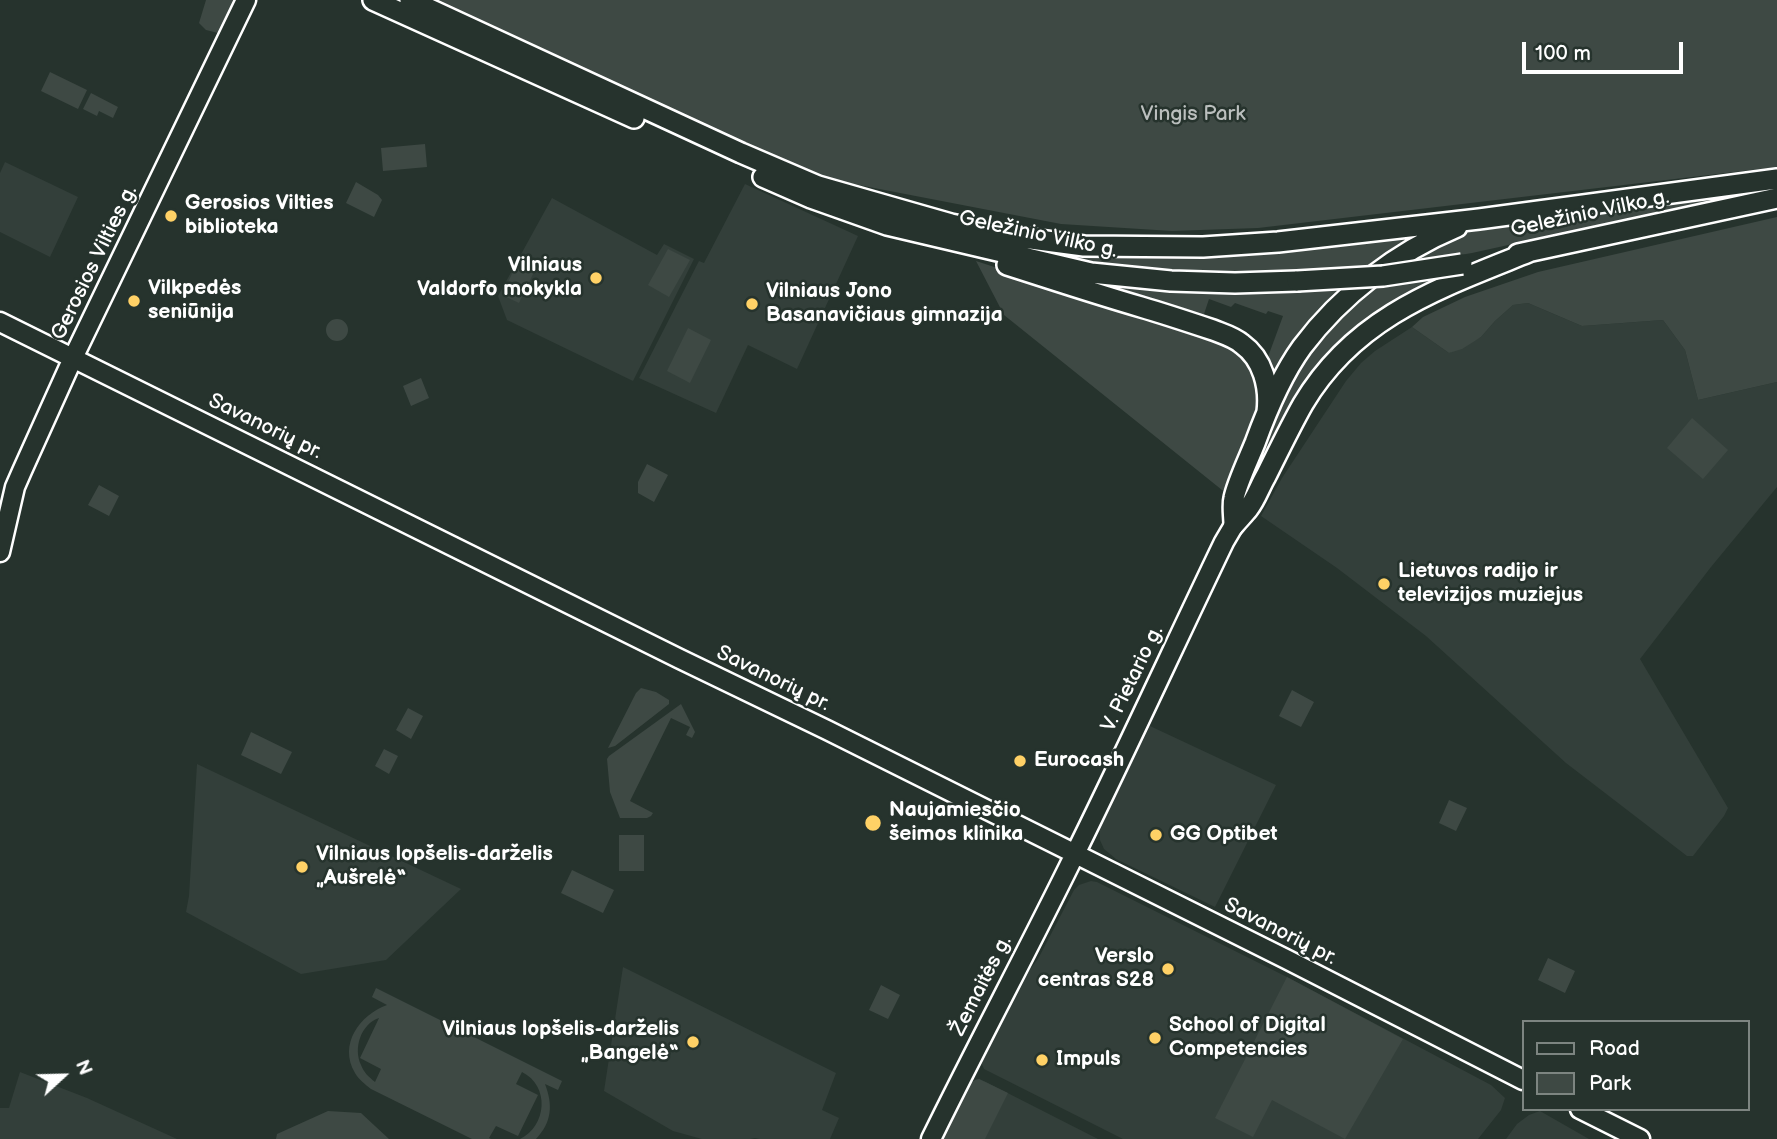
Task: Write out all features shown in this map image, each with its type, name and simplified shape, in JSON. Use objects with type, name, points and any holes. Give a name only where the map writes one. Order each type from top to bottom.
[{"type":"highway","name":"Geležinio Vilko g.","points":[[373,0],[811,198],[887,225],[1091,273],[1171,281],[1235,283],[1383,276],[1529,251],[1777,198]]},
{"type":"highway","name":"Geležinio Vilko g.","points":[[410,0],[807,181],[951,224],[1016,237],[1084,246],[1203,247],[1278,242],[1479,219],[1777,179]]},
{"type":"highway","points":[[1234,525],[1233,498],[1266,412],[1301,348],[1353,292],[1393,261],[1424,242],[1479,219]]},
{"type":"highway","points":[[887,225],[1233,338],[1250,351],[1262,371],[1268,394],[1266,412]]},
{"type":"highway","points":[[1234,525],[1250,507],[1303,405],[1336,360],[1382,320],[1409,303],[1529,251]]},
{"type":"main road","name":"Gerosios Vilties g.","points":[[0,552],[15,487],[246,0]]},
{"type":"main road","name":"Savanorių pr.","points":[[0,322],[827,730],[1522,1079]]},
{"type":"main road","name":"V. Pietario g.","points":[[1075,855],[1234,525]]},
{"type":"main road","name":"Žemaitės g.","points":[[931,1139],[1075,855]]},
{"type":"main road","points":[[1584,1111],[1640,1139]]},
{"type":"shaded area","points":[[5,162],[78,197],[50,257],[0,232],[0,173]]},
{"type":"shaded area","name":"Vilniaus Jono Basanavičiaus gimnazija","points":[[745,184],[858,236],[797,369],[748,345],[716,413],[639,378],[699,261],[704,263]]},
{"type":"shaded area","name":"Vilniaus Valdorfo mokykla","points":[[552,198],[657,255],[664,244],[694,259],[633,381],[507,320],[498,296]]},
{"type":"shaded area","points":[[1528,303],[1582,326],[1663,320],[1685,350],[1698,400],[1777,382],[1777,487],[1640,659],[1728,808],[1693,856],[1687,856],[1566,763],[1426,636],[1337,568],[1261,516],[1282,478],[1346,381],[1375,351],[1412,327],[1449,353],[1481,337],[1513,305]]},
{"type":"shaded area","points":[[1150,726],[1276,785],[1215,907],[1116,859],[1104,849],[1100,840],[1100,828]]},
{"type":"shaded area","name":"Vilniaus lopšelis-darželis „Aušrelė“","points":[[197,764],[461,889],[386,960],[301,974],[186,912]]},
{"type":"shaded area","points":[[1091,881],[1287,977],[1491,1085],[1505,1098],[1501,1110],[1478,1139],[1123,1139],[984,1069],[981,1062],[1022,980],[1038,959],[1074,890]]},
{"type":"shaded area","name":"Vilniaus lopšelis-darželis „Bangelė“","points":[[623,967],[836,1073],[822,1110],[839,1118],[830,1139],[702,1139],[673,1131],[604,1091]]},
{"type":"shaded area","points":[[20,1072],[87,1098],[177,1139],[0,1139],[0,1108],[9,1108]]},
{"type":"shaded area","points":[[979,1079],[1098,1139],[942,1139],[971,1083]]},
{"type":"shaded area","points":[[1540,1111],[1589,1139],[1506,1139],[1517,1124]]},
{"type":"green space","points":[[206,0],[238,0],[225,29],[218,33],[206,30],[199,23]]},
{"type":"green space","name":"Vingis Park","points":[[439,0],[1777,0],[1777,167],[1258,228],[1172,231],[1061,224],[817,177]]},
{"type":"green space","points":[[50,72],[87,90],[78,109],[41,91]]},
{"type":"green space","points":[[91,93],[118,107],[113,118],[99,111],[97,116],[83,109]]},
{"type":"green space","points":[[425,144],[427,167],[383,171],[381,148]]},
{"type":"green space","points":[[356,182],[382,200],[374,217],[346,203]]},
{"type":"green space","points":[[1777,189],[1472,253],[1401,265],[1457,234]]},
{"type":"green space","points":[[1777,217],[1777,382],[1698,400],[1685,350],[1663,320],[1582,326],[1528,303],[1513,305],[1481,337],[1462,349],[1449,353],[1412,327],[1423,317],[1465,297],[1538,272]]},
{"type":"green space","points":[[903,218],[1048,248],[1429,231],[1371,268],[1313,273],[1180,274],[1083,265]]},
{"type":"green space","points":[[668,249],[690,260],[669,297],[648,285]]},
{"type":"green space","points":[[976,261],[1225,342],[1239,350],[1254,370],[1260,400],[1227,490],[1222,490],[1004,315]]},
{"type":"green space","points":[[517,263],[534,272],[519,303],[502,295]]},
{"type":"green space","points":[[1466,268],[1361,326],[1245,502],[1242,500],[1274,413],[1310,347],[1371,287]]},
{"type":"green space","points":[[1074,277],[1338,286],[1339,290],[1347,289],[1270,382],[1265,365],[1283,316],[1268,311],[1266,314],[1235,303],[1231,307],[1209,299],[1203,317]]},
{"type":"green space","points":[[337,319],[345,322],[348,330],[345,338],[337,341],[329,338],[326,330],[329,322]]},
{"type":"green space","points":[[688,328],[711,340],[690,383],[667,371]]},
{"type":"green space","points":[[421,378],[429,398],[411,406],[403,386]]},
{"type":"green space","points":[[1692,418],[1728,450],[1703,479],[1667,448]]},
{"type":"green space","points":[[647,464],[668,475],[654,502],[638,493],[638,482]]},
{"type":"green space","points":[[99,485],[119,496],[109,516],[88,505]]},
{"type":"green space","points":[[641,688],[656,692],[669,700],[669,704],[615,746],[608,748],[636,693]]},
{"type":"green space","points":[[1292,690],[1314,702],[1301,727],[1279,716]]},
{"type":"green space","points":[[681,704],[695,732],[692,738],[686,735],[690,727],[671,718],[630,801],[653,813],[647,818],[620,818],[610,792],[607,759]]},
{"type":"green space","points":[[408,708],[423,716],[411,739],[396,730]]},
{"type":"green space","points":[[251,732],[292,752],[281,774],[241,755]]},
{"type":"green space","points":[[384,749],[398,756],[389,774],[375,766]]},
{"type":"green space","points":[[1449,800],[1467,808],[1456,831],[1439,823]]},
{"type":"green space","points":[[619,835],[644,835],[644,871],[619,871]]},
{"type":"green space","points":[[572,870],[614,890],[603,913],[561,893]]},
{"type":"green space","points":[[1548,958],[1575,971],[1565,993],[1538,980]]},
{"type":"green space","points":[[1287,977],[1403,1039],[1345,1139],[1272,1100],[1253,1137],[1215,1118]]},
{"type":"green space","points":[[881,985],[900,995],[888,1019],[869,1010]]},
{"type":"green space","points":[[376,988],[562,1081],[558,1090],[545,1084],[550,1113],[536,1139],[520,1139],[536,1125],[542,1106],[537,1087],[531,1078],[522,1072],[516,1084],[538,1095],[518,1136],[496,1126],[489,1138],[491,1139],[472,1139],[364,1084],[355,1073],[349,1052],[354,1032],[361,1023],[387,1005],[372,997]],"holes":[[[379,1018],[360,1058],[381,1069],[375,1082],[364,1070],[359,1058],[358,1044],[367,1025]]]},
{"type":"green space","points":[[979,1079],[1008,1093],[985,1139],[942,1139],[971,1083]]},
{"type":"green space","points":[[328,1111],[361,1113],[389,1139],[276,1139],[277,1134]]},
{"type":"place","name":"Gerosios Vilties biblioteka","points":[[171,216]]},
{"type":"place","name":"Vilniaus Valdorfo mokykla","points":[[596,278]]},
{"type":"place","name":"Vilkpedės seniūnija","points":[[134,301]]},
{"type":"place","name":"Vilniaus Jono Basanavičiaus gimnazija","points":[[752,304]]},
{"type":"place","name":"Lietuvos radijo ir televizijos muziejus","points":[[1384,584]]},
{"type":"place","name":"Eurocash","points":[[1020,761]]},
{"type":"place","name":"Naujamiesčio šeimos klinika","points":[[873,823]]},
{"type":"place","name":"GG Optibet","points":[[1156,835]]},
{"type":"place","name":"Vilniaus lopšelis-darželis „Aušrelė“","points":[[302,867]]},
{"type":"place","name":"Verslo centras S28","points":[[1168,969]]},
{"type":"place","name":"School of Digital Competencies","points":[[1155,1038]]},
{"type":"place","name":"Vilniaus lopšelis-darželis „Bangelė“","points":[[693,1042]]},
{"type":"place","name":"Impuls","points":[[1042,1060]]}]
